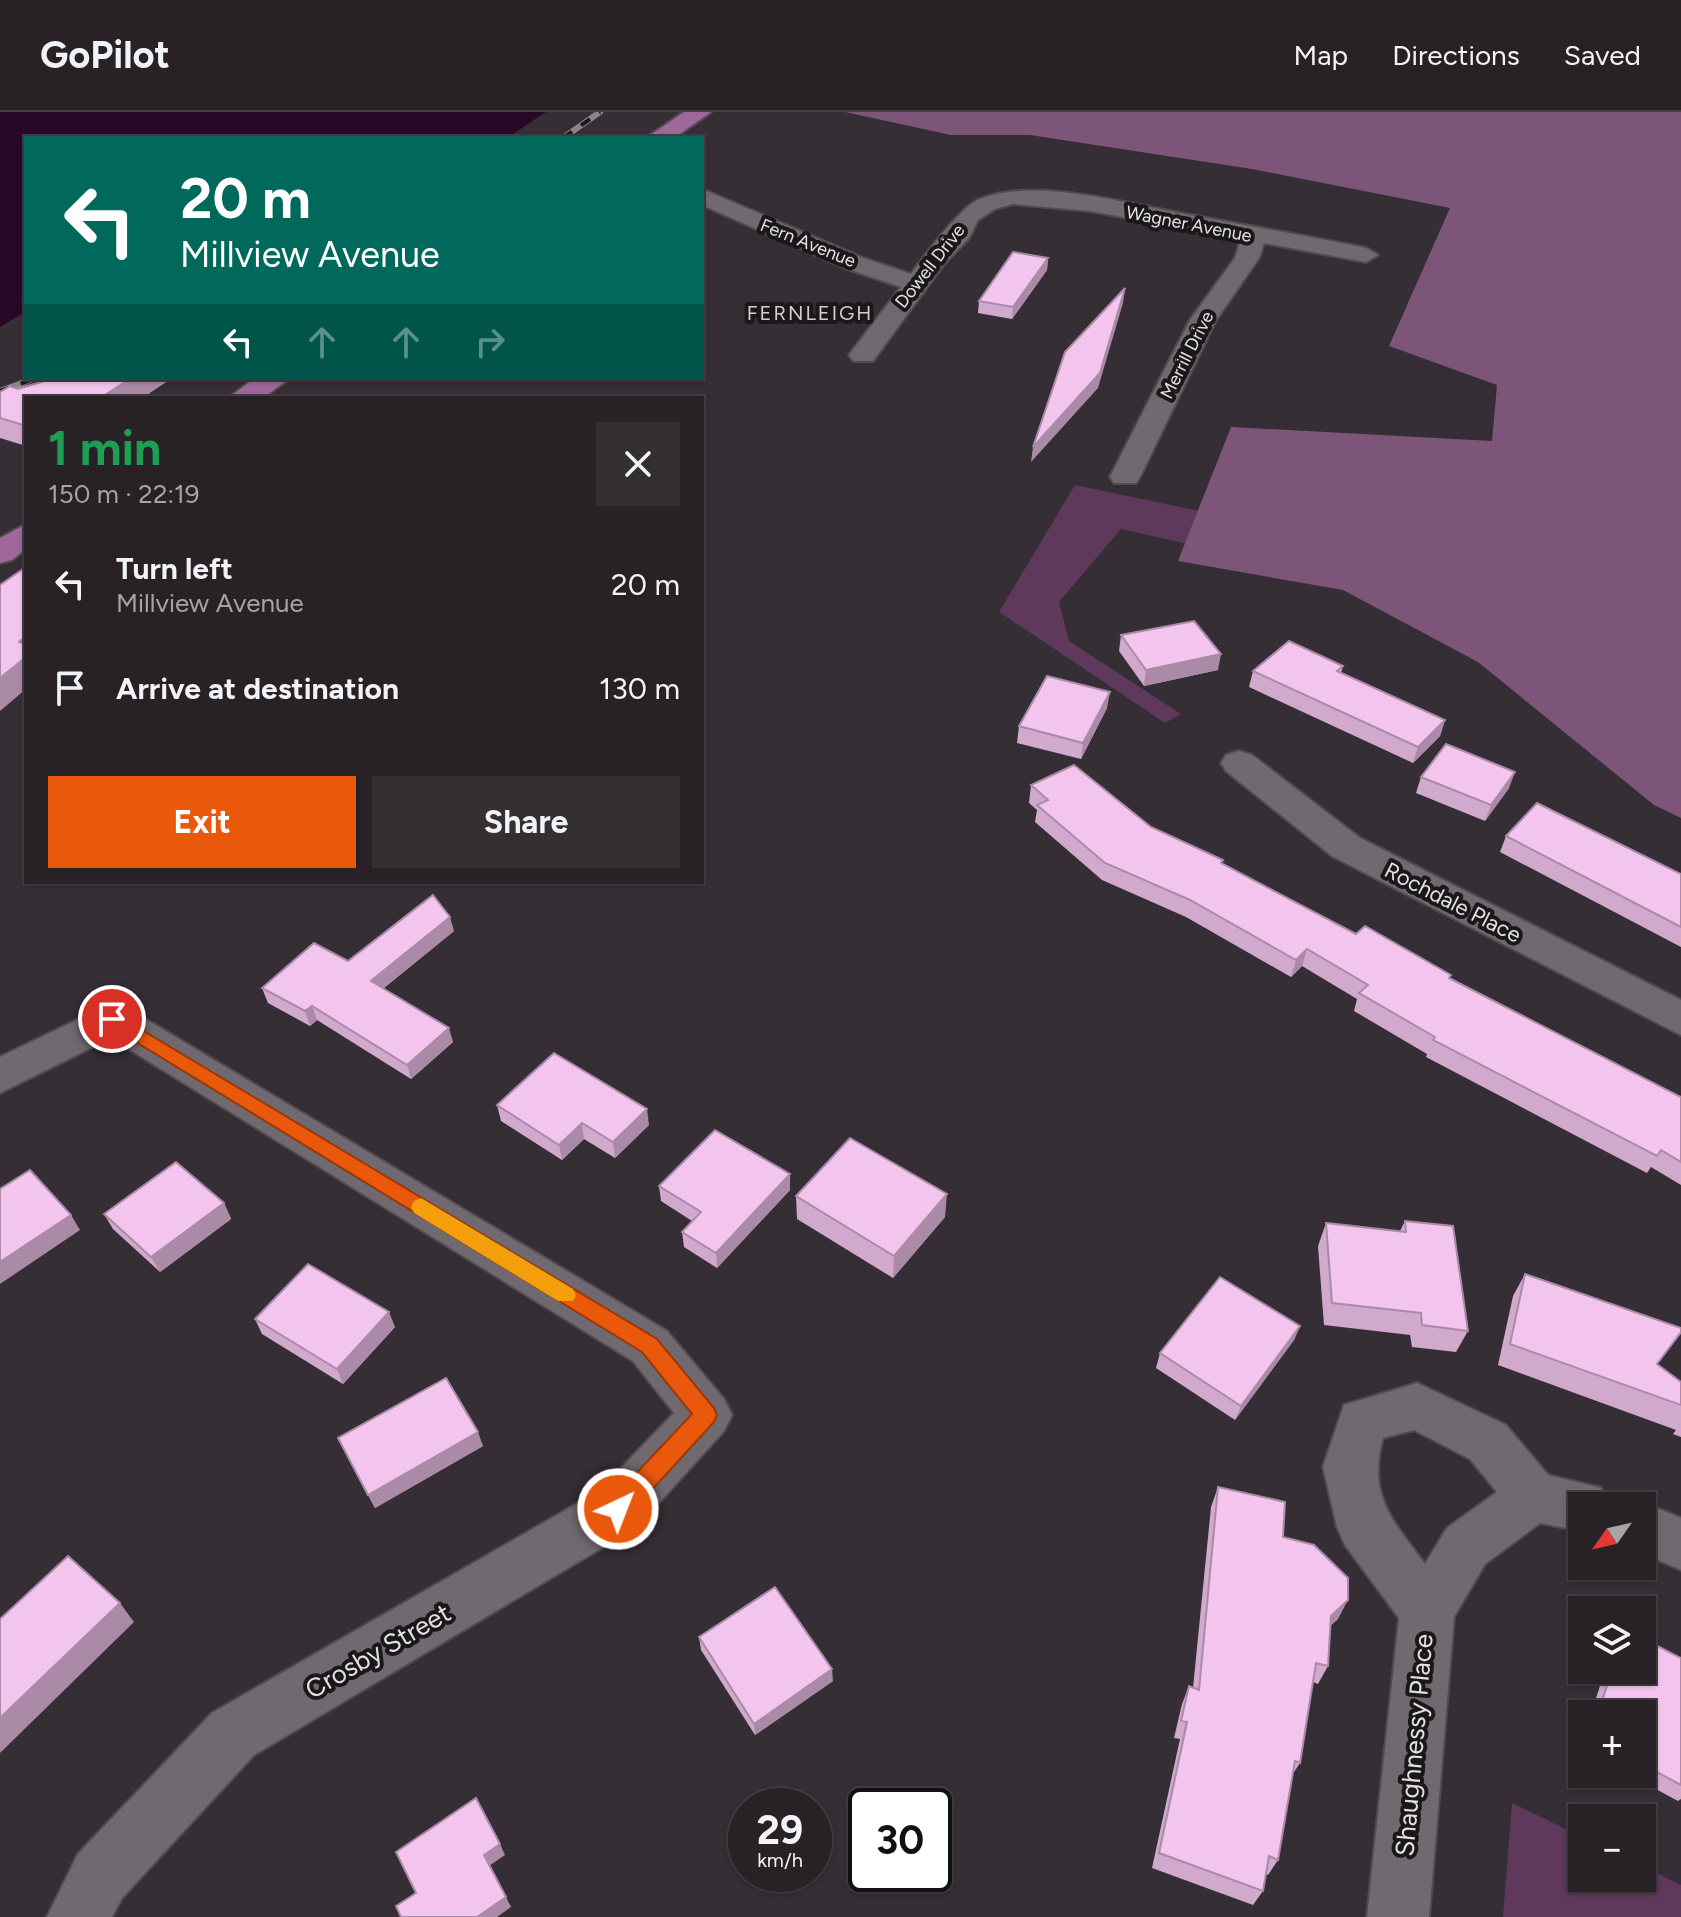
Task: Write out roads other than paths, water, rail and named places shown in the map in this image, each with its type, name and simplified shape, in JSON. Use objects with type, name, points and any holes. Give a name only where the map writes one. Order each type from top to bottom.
[{"type":"main road","points":[[661,136],[700,112]]},
{"type":"main road","points":[[246,396],[272,380]]},
{"type":"main road","points":[[0,553],[24,535]]},
{"type":"street","name":"Fern Avenue","points":[[704,197],[854,263],[916,284]]},
{"type":"street","name":"Dowell Drive","points":[[863,355],[916,284],[960,233],[968,216],[987,204],[1012,197]]},
{"type":"street","name":"Wagner Avenue","points":[[1012,197],[1090,204],[1366,255]]},
{"type":"street","name":"Merrill Drive","points":[[1125,477],[1203,320],[1247,258],[1254,236]]},
{"type":"street","name":"Rochdale Place","points":[[1239,763],[1346,847],[1681,1019]]},
{"type":"street","name":"Crosby Street","points":[[0,1076],[112,1019],[650,1346],[706,1415],[618,1509],[233,1734],[100,1876],[78,1917]]},
{"type":"street","name":"Shaughnessy Place","points":[[1398,1917],[1427,1611],[1364,1527],[1349,1467],[1362,1421],[1417,1406],[1488,1442],[1557,1502]]},
{"type":"street","points":[[1427,1611],[1466,1546],[1557,1502]]},
{"type":"street","points":[[1656,1533],[1681,1544]]},
{"type":"railway","points":[[566,136],[600,112]]},
{"type":"railway","points":[[0,391],[30,380]]},
{"type":"district","name":"FERNLEIGH","points":[[810,313]]}]
